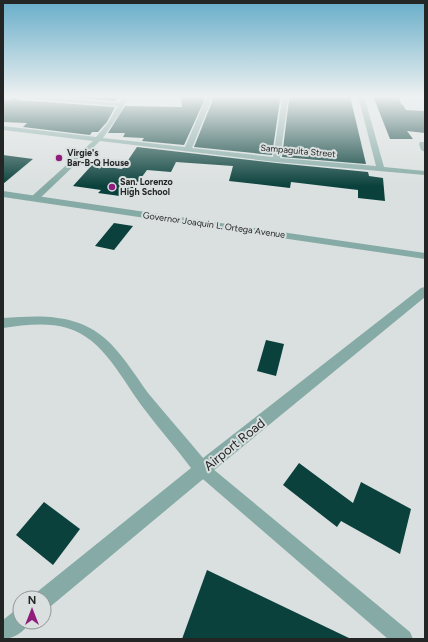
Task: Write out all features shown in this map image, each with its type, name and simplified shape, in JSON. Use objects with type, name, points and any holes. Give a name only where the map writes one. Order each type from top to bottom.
[{"type":"street","points":[[34,199],[98,138],[107,126]]},
{"type":"street","points":[[188,149],[198,126]]},
{"type":"street","points":[[276,160],[281,126]]},
{"type":"street","points":[[369,126],[381,169]]},
{"type":"street","name":"Sampaguita Street","points":[[3,128],[276,160],[425,174]]},
{"type":"street","name":"Governor Joaquin L. Ortega Avenue","points":[[3,194],[425,256]]},
{"type":"street","name":"Airport Road","points":[[52,592],[202,469],[425,290]]},
{"type":"street","points":[[3,323],[52,321],[75,325],[92,335],[107,347],[144,398],[202,469]]},
{"type":"street","points":[[3,633],[12,626]]},
{"type":"lane","points":[[202,469],[402,639]]},
{"type":"building","points":[[103,126],[98,132],[92,132],[90,135],[23,127]]},
{"type":"building","points":[[112,126],[193,126],[184,145],[142,141],[144,138],[123,137],[125,133],[108,133]]},
{"type":"building","points":[[202,126],[276,126],[272,155],[194,147]]},
{"type":"building","points":[[286,126],[357,126],[366,164],[282,157]]},
{"type":"building","points":[[385,126],[425,126],[425,133],[407,131],[413,139],[390,139]]},
{"type":"building","points":[[137,147],[368,172],[369,176],[383,178],[385,201],[358,198],[358,190],[291,182],[290,188],[229,181],[233,166],[176,162],[171,172],[147,170],[127,197],[98,193],[101,190],[73,186],[92,165],[122,169]]},
{"type":"building","points":[[3,155],[33,159],[3,184]]},
{"type":"building","points":[[114,223],[133,226],[114,250],[95,246]]},
{"type":"building","points":[[266,340],[284,344],[276,376],[257,371]]},
{"type":"building","points":[[299,463],[353,503],[361,482],[411,509],[400,554],[341,521],[337,527],[283,485]]},
{"type":"building","points":[[44,502],[80,529],[53,565],[16,535]]},
{"type":"building","points":[[207,570],[351,639],[182,639]]},
{"type":"place","name":"Virgie's Bar-B-Q House","points":[[59,158]]},
{"type":"place","name":"San. Lorenzo High School","points":[[112,187]]}]
